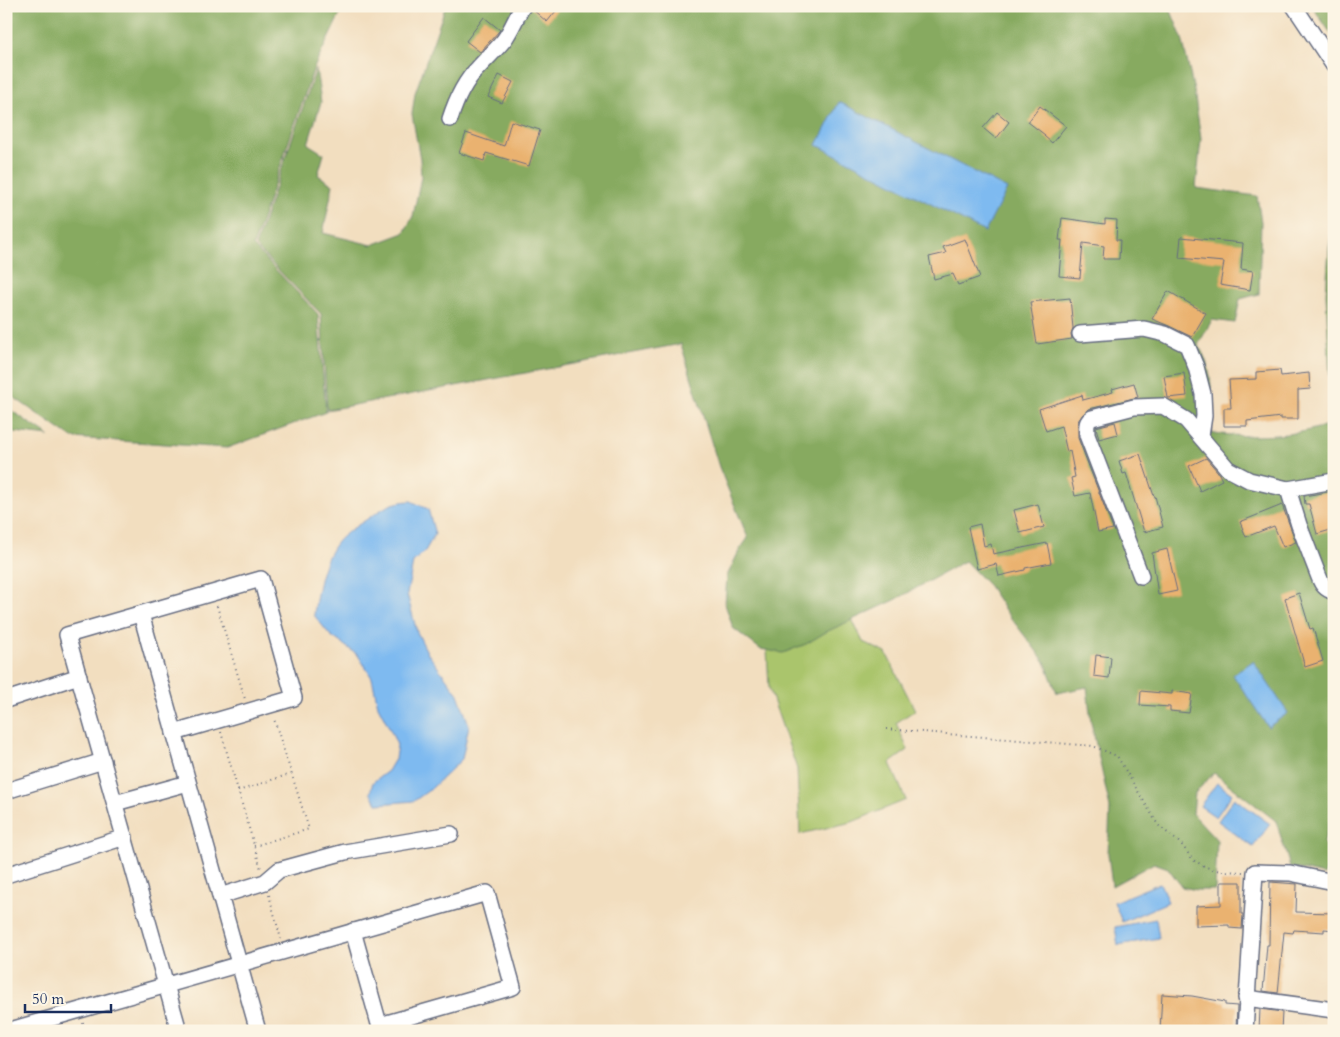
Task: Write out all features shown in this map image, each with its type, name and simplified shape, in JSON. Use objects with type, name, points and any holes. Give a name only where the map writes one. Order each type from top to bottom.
[{"type":"street","points":[[450,118],[454,104],[461,91],[476,69],[504,40],[523,6]]},
{"type":"street","points":[[1294,6],[1334,66]]},
{"type":"street","points":[[1080,334],[1144,329],[1164,334],[1187,345],[1196,367],[1203,394],[1204,416],[1201,436]]},
{"type":"street","points":[[1141,576],[1087,435],[1086,425],[1088,420],[1092,418],[1134,406],[1163,406],[1186,420],[1228,469],[1249,480],[1288,488],[1334,481]]},
{"type":"street","points":[[1288,488],[1299,525],[1322,584],[1328,590],[1334,592]]},
{"type":"street","points":[[174,732],[294,698],[261,580],[68,635],[179,1031]]},
{"type":"street","points":[[141,614],[258,1031]]},
{"type":"street","points":[[6,700],[79,676]]},
{"type":"street","points":[[6,791],[103,761]]},
{"type":"street","points":[[115,803],[188,782]]},
{"type":"street","points":[[220,896],[265,882],[278,870],[345,852],[451,834]]},
{"type":"street","points":[[6,875],[125,837]]},
{"type":"street","points":[[1244,1031],[1255,872],[1290,873],[1334,882]]},
{"type":"street","points":[[14,1030],[166,985],[353,931],[487,893],[514,987],[381,1028],[353,931]]},
{"type":"street","points":[[1246,998],[1334,1010]]},
{"type":"path","points":[[213,593],[248,711]]},
{"type":"path","points":[[254,846],[309,829],[270,705]]},
{"type":"path","points":[[217,720],[285,951]]},
{"type":"path","points":[[886,729],[1092,746],[1101,749],[1117,756],[1158,825],[1180,844],[1193,860],[1206,867],[1220,871],[1255,872]]},
{"type":"path","points":[[238,791],[291,773]]},
{"type":"green space","points":[[6,6],[344,6],[314,68],[253,246],[318,314],[326,412],[227,448],[72,438],[6,392]]},
{"type":"green space","points":[[448,6],[1169,6],[1182,38],[1194,91],[1201,139],[1196,188],[1257,196],[1261,222],[1259,294],[1240,299],[1235,323],[1212,320],[1198,345],[1210,376],[1211,410],[1209,432],[1239,436],[1288,434],[1319,428],[1332,423],[1326,294],[1329,247],[1334,220],[1334,815],[1331,817],[1324,843],[1331,863],[1324,875],[1290,867],[1276,821],[1214,773],[1195,793],[1193,814],[1217,840],[1215,890],[1197,890],[1182,887],[1168,868],[1154,863],[1112,886],[1108,854],[1110,808],[1091,722],[1087,687],[1057,693],[1045,662],[1007,613],[989,586],[965,561],[895,600],[826,632],[806,644],[783,653],[760,649],[733,628],[725,604],[727,576],[739,551],[748,538],[719,467],[681,344],[327,410],[321,314],[255,246],[316,69],[321,102],[308,144],[324,154],[318,175],[333,185],[323,233],[372,245],[404,233],[413,216],[421,177],[420,159],[412,114],[415,93],[445,8]]},
{"type":"green space","points":[[1312,6],[1334,6],[1334,38]]},
{"type":"green space","points":[[6,407],[49,436],[6,431]]},
{"type":"green space","points":[[851,617],[863,642],[886,653],[915,710],[896,723],[908,750],[890,763],[906,800],[852,822],[800,834],[797,769],[769,688],[767,649]]},
{"type":"water","points":[[839,102],[1007,189],[985,232],[817,145]]},
{"type":"water","points":[[411,501],[428,509],[435,534],[425,551],[413,562],[407,594],[417,632],[428,654],[458,694],[469,725],[462,759],[432,788],[414,801],[378,804],[370,793],[373,782],[388,771],[395,759],[397,745],[378,706],[372,678],[358,655],[330,635],[314,615],[322,572],[336,543],[349,531],[384,508],[393,504]]},
{"type":"water","points":[[1253,661],[1288,713],[1268,727],[1233,675]]},
{"type":"water","points":[[1217,783],[1232,794],[1216,817],[1200,806]]},
{"type":"water","points":[[1234,798],[1270,824],[1253,847],[1218,821]]},
{"type":"water","points":[[1160,883],[1168,902],[1122,922],[1114,902]]},
{"type":"water","points":[[1156,919],[1159,938],[1118,945],[1115,927]]},
{"type":"building","points":[[532,6],[560,6],[547,22],[532,9]]},
{"type":"building","points":[[484,17],[500,30],[480,52],[466,41]]},
{"type":"building","points":[[499,75],[513,82],[502,103],[488,97]]},
{"type":"building","points":[[1040,106],[1066,126],[1052,143],[1028,122]]},
{"type":"building","points":[[997,112],[1009,122],[996,139],[983,128]]},
{"type":"building","points":[[511,121],[540,130],[529,166],[486,153],[484,161],[459,153],[466,133],[504,146]]},
{"type":"building","points":[[1062,218],[1105,224],[1105,219],[1117,220],[1116,240],[1120,240],[1119,259],[1103,259],[1104,246],[1083,243],[1080,278],[1059,276],[1062,240],[1059,240]]},
{"type":"building","points":[[1181,237],[1243,243],[1241,269],[1253,271],[1250,290],[1220,285],[1224,262],[1179,258]]},
{"type":"building","points":[[965,239],[980,277],[958,285],[953,274],[934,279],[929,257],[946,253],[943,247]]},
{"type":"building","points":[[1168,291],[1206,313],[1192,337],[1152,319]]},
{"type":"building","points":[[1070,298],[1073,328],[1072,339],[1037,344],[1030,302]]},
{"type":"building","points":[[1280,370],[1281,376],[1309,373],[1310,389],[1298,390],[1298,419],[1281,419],[1281,417],[1247,421],[1247,426],[1224,426],[1224,408],[1231,408],[1229,380],[1256,379],[1256,372]]},
{"type":"building","points":[[1184,373],[1187,396],[1168,398],[1164,376]]},
{"type":"building","points":[[1134,383],[1138,397],[1089,409],[1078,421],[1078,438],[1113,529],[1098,532],[1090,493],[1075,496],[1071,478],[1075,477],[1070,451],[1067,452],[1061,426],[1046,431],[1039,409],[1082,395],[1083,400],[1113,392],[1112,389]]},
{"type":"building","points":[[1115,422],[1118,434],[1099,439],[1096,427]]},
{"type":"building","points":[[1140,454],[1155,496],[1163,527],[1144,532],[1126,473],[1123,474],[1119,461]]},
{"type":"building","points":[[1206,458],[1222,480],[1200,491],[1189,466]]},
{"type":"building","points":[[1334,491],[1334,529],[1317,534],[1309,504],[1305,504],[1304,496]]},
{"type":"building","points":[[1038,504],[1044,527],[1020,533],[1014,510]]},
{"type":"building","points":[[1282,505],[1296,542],[1283,547],[1274,526],[1246,537],[1240,522]]},
{"type":"building","points":[[980,524],[984,546],[991,544],[993,554],[1047,543],[1051,563],[999,576],[996,564],[977,569],[968,527]]},
{"type":"building","points":[[1167,549],[1177,591],[1158,595],[1152,553]]},
{"type":"building","points":[[1299,593],[1310,629],[1313,628],[1323,661],[1305,667],[1285,598]]},
{"type":"building","points":[[1096,655],[1111,657],[1109,678],[1094,676]]},
{"type":"building","points":[[1141,691],[1172,694],[1172,691],[1192,694],[1189,713],[1170,711],[1170,707],[1140,705]]},
{"type":"building","points":[[1221,882],[1241,882],[1242,929],[1229,928],[1229,925],[1196,926],[1196,906],[1221,905]]},
{"type":"building","points":[[1270,882],[1297,884],[1296,912],[1334,913],[1334,930],[1324,929],[1324,932],[1294,930],[1293,933],[1284,932],[1278,993],[1263,991],[1267,945],[1269,945]]},
{"type":"building","points":[[1162,994],[1192,996],[1225,1002],[1225,1005],[1237,1006],[1236,1028],[1221,1027],[1220,1031],[1200,1028],[1200,1031],[1160,1031]]},
{"type":"building","points":[[1260,1009],[1282,1012],[1281,1031],[1259,1031]]}]
